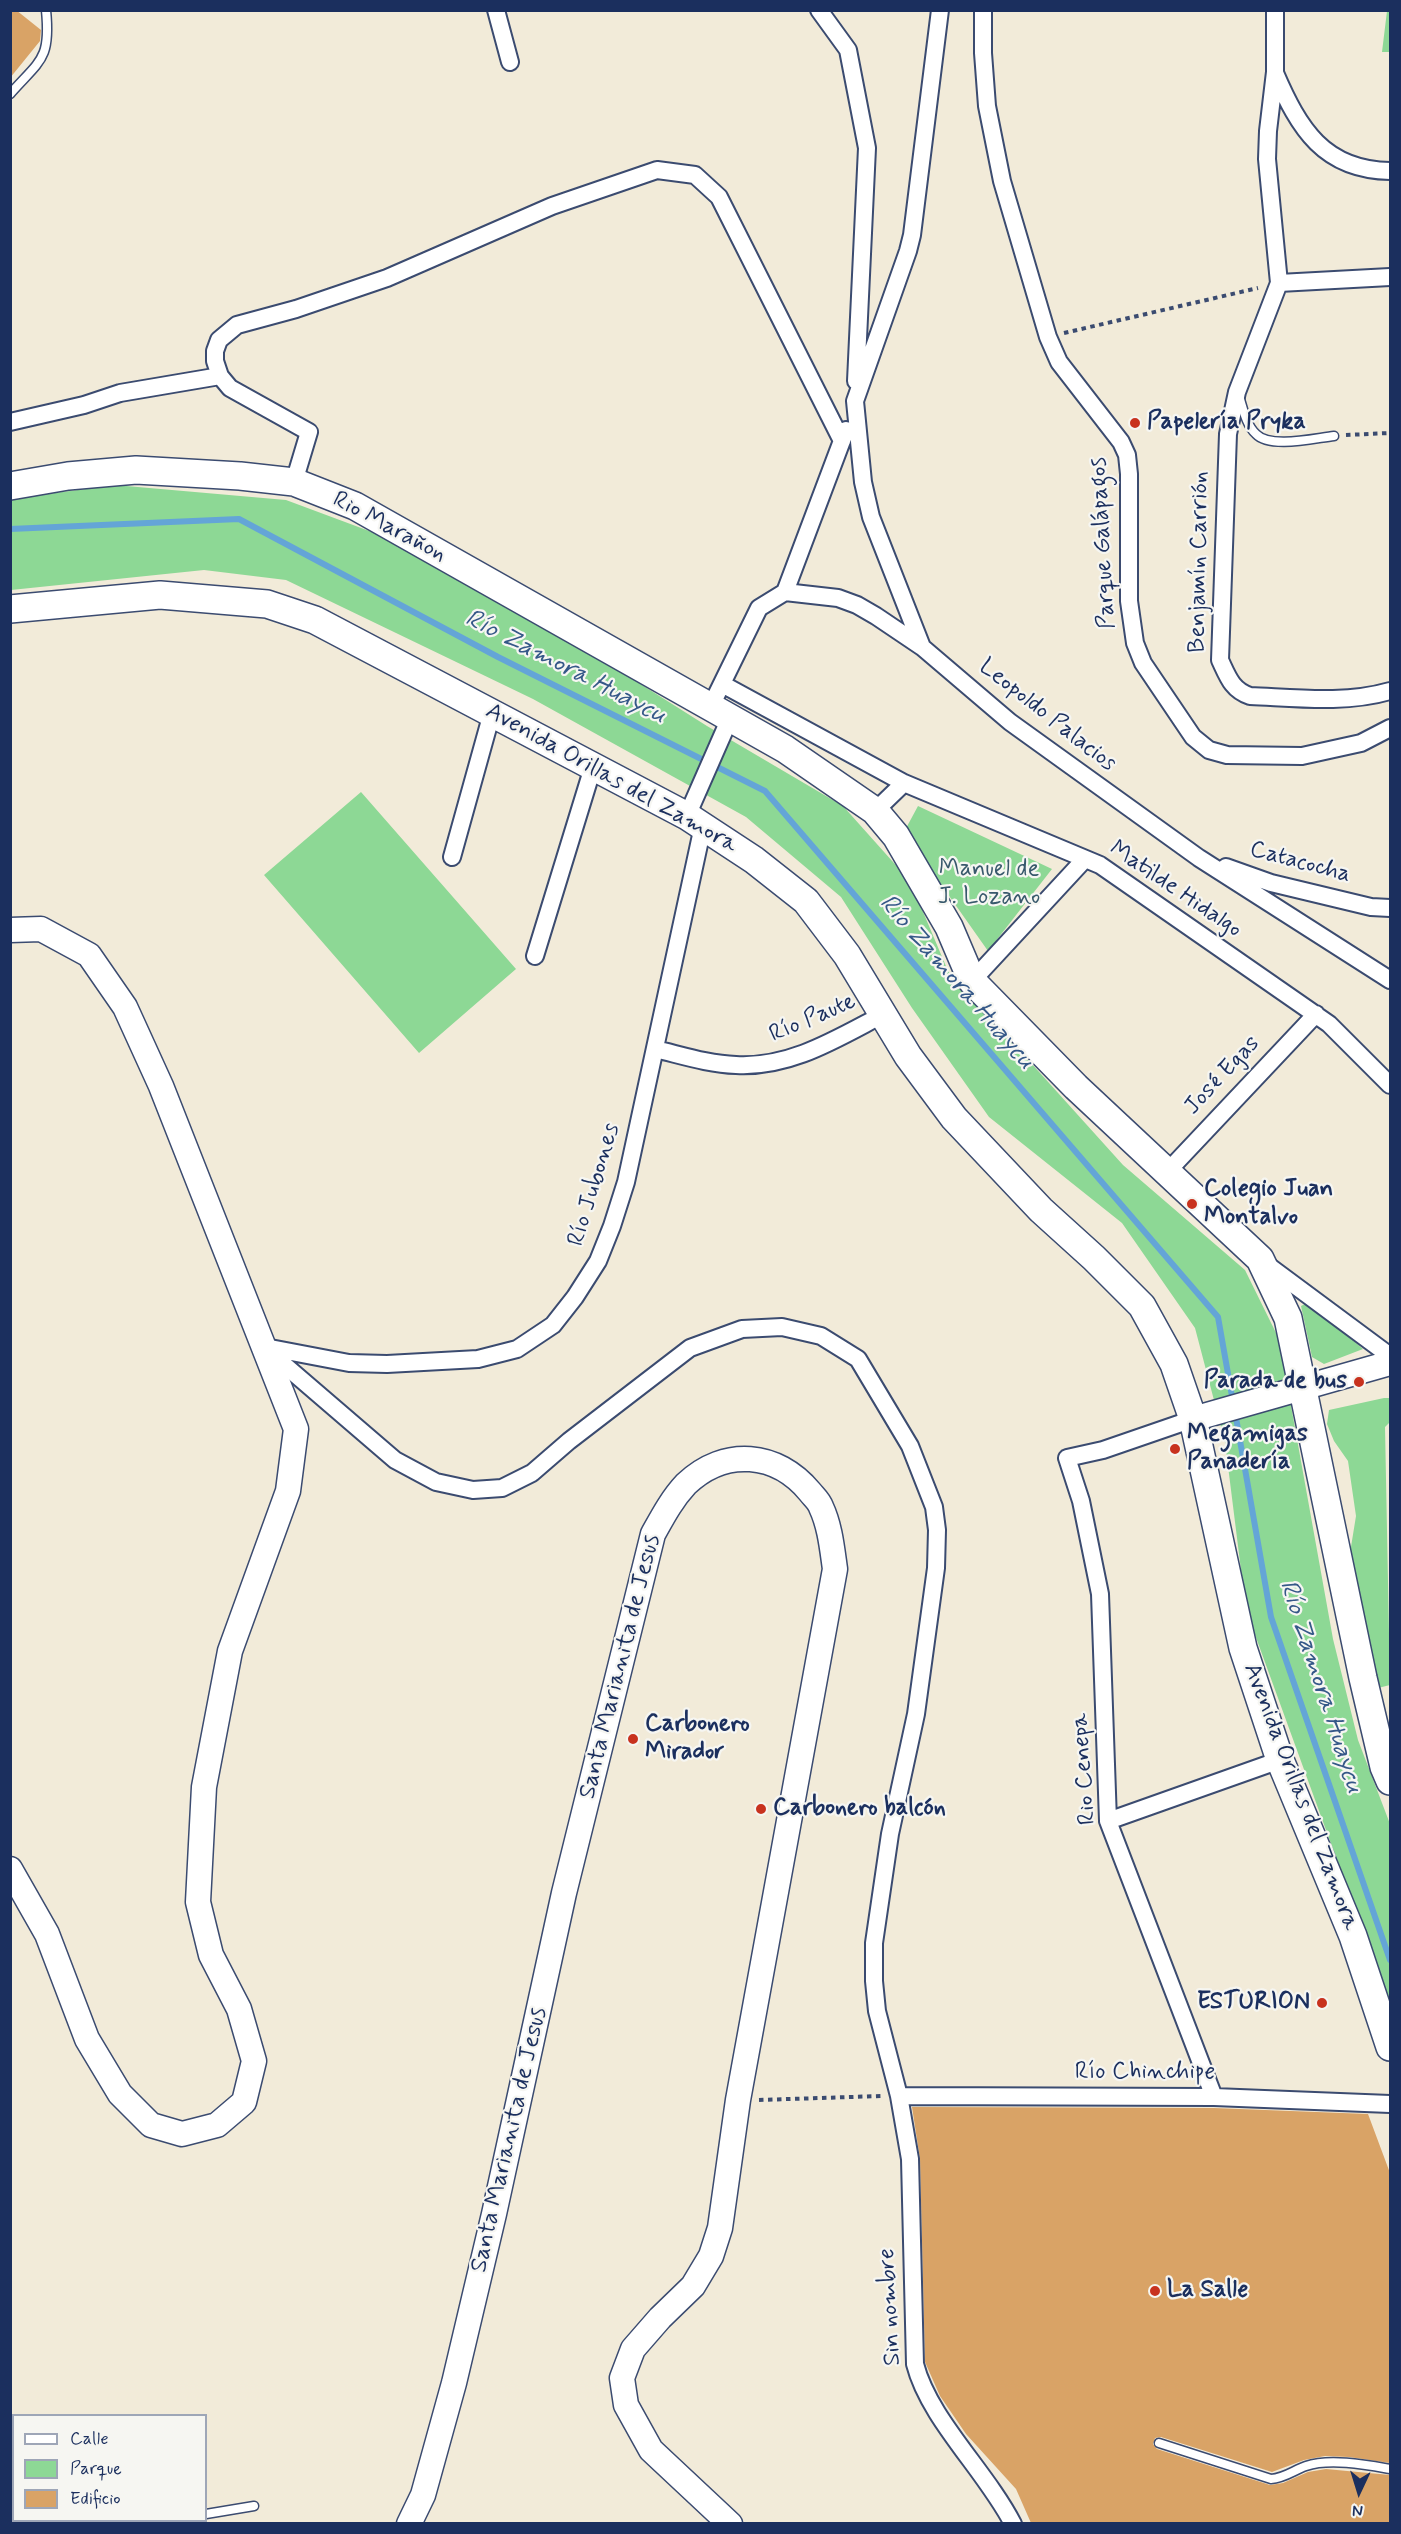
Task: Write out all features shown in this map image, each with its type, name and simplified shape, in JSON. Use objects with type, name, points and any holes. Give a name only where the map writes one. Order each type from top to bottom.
[{"type":"main road","name":"Rio Marañon","points":[[10,486],[68,476],[136,470],[240,476],[294,482],[355,506],[785,749],[875,811],[896,836],[950,927],[972,981]]},
{"type":"main road","name":"Avenida Orillas del Zamora","points":[[10,609],[160,595],[267,604],[315,620],[695,821],[754,860],[806,902],[847,955],[908,1056],[954,1118],[1041,1210],[1142,1306],[1203,1416],[1243,1648],[1280,1760],[1353,1936],[1390,2047]]},
{"type":"main road","points":[[10,930],[41,929],[89,955],[125,1007],[161,1086],[296,1429],[288,1491],[230,1651],[204,1787],[198,1902],[211,1955],[239,2008],[254,2061],[244,2102],[217,2125],[182,2134],[151,2125],[120,2094],[87,2039],[47,1934],[10,1869]]},
{"type":"main road","points":[[972,981],[1076,1088],[1260,1259],[1288,1318],[1293,1392],[1319,1473],[1363,1678],[1384,1767],[1390,1781]]},
{"type":"main road","points":[[1203,1416],[1390,1363]]},
{"type":"main road","name":"Santa Marianita de Jesus","points":[[409,2523],[423,2495],[454,2383],[494,2214],[564,1893],[653,1534],[667,1508],[687,1484],[712,1467],[740,1458],[774,1463],[797,1476],[821,1505],[831,1536],[835,1569],[738,2100],[720,2228],[711,2256],[693,2286],[660,2318],[633,2349],[622,2378],[626,2405],[651,2450],[730,2523]]},
{"type":"street","points":[[496,10],[510,62]]},
{"type":"street","points":[[819,10],[848,50],[867,148],[855,401],[863,482],[871,517],[922,647]]},
{"type":"street","points":[[720,713],[722,684],[759,608],[785,592],[842,441],[908,251],[912,235],[940,10]]},
{"type":"street","name":"Parque Galápagos","points":[[982,10],[982,53],[987,106],[1002,181],[1048,337],[1059,362],[1121,442],[1127,455],[1129,601],[1135,643],[1143,663],[1193,737],[1209,750],[1227,755],[1302,756],[1361,743],[1390,728]]},
{"type":"street","points":[[1275,10],[1275,72],[1267,159],[1279,283],[1390,277]]},
{"type":"street","points":[[1275,72],[1290,108],[1326,153],[1346,165],[1373,171],[1390,171]]},
{"type":"street","points":[[294,482],[309,432],[230,388],[220,376],[215,361],[215,351],[219,340],[237,325],[296,309],[387,278],[552,206],[657,170],[695,175],[718,197],[842,441]]},
{"type":"street","name":"Benjamín Carrión","points":[[1279,283],[1237,392],[1226,452],[1220,660],[1231,684],[1240,693],[1250,696],[1334,700],[1368,697],[1390,691]]},
{"type":"street","points":[[10,422],[84,405],[120,393],[220,376]]},
{"type":"street","name":"Leopoldo Palacios","points":[[785,592],[838,598],[857,605],[922,647],[1010,722],[1199,858],[1390,980]]},
{"type":"street","name":"Matilde Hidalgo","points":[[722,684],[904,783],[1100,865],[1316,1014],[1390,1084]]},
{"type":"street","points":[[452,857],[492,713]]},
{"type":"street","name":"Río Jubones","points":[[264,1347],[349,1363],[387,1364],[467,1360],[518,1349],[553,1325],[575,1297],[598,1261],[626,1182],[655,1049],[695,821],[720,713]]},
{"type":"street","points":[[536,956],[593,767]]},
{"type":"street","points":[[875,811],[904,783]]},
{"type":"street","name":"Catacocha","points":[[1199,858],[1271,883],[1371,907],[1390,908]]},
{"type":"street","points":[[972,981],[1084,860]]},
{"type":"street","name":"José Egas","points":[[1167,1172],[1316,1014]]},
{"type":"street","name":"Río Paute","points":[[655,1049],[699,1060],[736,1065],[770,1063],[818,1048],[882,1015]]},
{"type":"street","points":[[1260,1259],[1390,1356]]},
{"type":"street","name":"Sin nombre","points":[[264,1347],[395,1460],[436,1482],[472,1490],[502,1488],[532,1473],[690,1348],[742,1329],[782,1326],[821,1336],[858,1359],[910,1446],[934,1507],[938,1530],[936,1568],[916,1714],[890,1834],[874,1943],[877,2011],[899,2096],[910,2159],[915,2364],[920,2382],[931,2403],[1013,2523]]},
{"type":"street","name":"Rio Cenepa","points":[[1203,1416],[1103,1450],[1067,1458],[1081,1501],[1100,1594],[1108,1821],[1214,2097]]},
{"type":"street","points":[[1108,1821],[1280,1760]]},
{"type":"street","name":"Río Chinchipe","points":[[899,2096],[1214,2097],[1390,2104]]},
{"type":"lane","points":[[10,94],[42,60],[49,35],[46,10]]},
{"type":"lane","points":[[1237,392],[1249,426],[1256,436],[1266,441],[1334,436]]},
{"type":"lane","points":[[1159,2443],[1271,2480],[1280,2479],[1314,2464],[1360,2464],[1390,2469]]},
{"type":"lane","points":[[207,2514],[254,2506]]},
{"type":"path","points":[[1048,337],[1279,283]]},
{"type":"path","points":[[1334,436],[1390,433]]},
{"type":"path","points":[[738,2100],[899,2096]]},
{"type":"green space","points":[[1387,11],[1390,11],[1390,52],[1382,52]]},
{"type":"green space","points":[[115,485],[286,500],[439,557],[707,726],[843,806],[910,881],[948,971],[1123,1165],[1245,1270],[1279,1339],[1333,1639],[1358,1740],[1390,1824],[1390,2006],[1246,1610],[1225,1442],[1195,1328],[1122,1223],[989,1117],[912,1008],[841,897],[746,817],[533,699],[286,580],[204,570],[11,590],[10,499]]},
{"type":"green space","points":[[361,792],[516,969],[419,1053],[264,875]]},
{"type":"green space","name":"Manuel de J. Lozano","points":[[918,806],[1052,869],[988,951],[904,832]]},
{"type":"green space","points":[[1309,1302],[1363,1349],[1324,1364],[1312,1357],[1301,1306]]},
{"type":"green space","points":[[1390,1398],[1390,1422],[1385,1427],[1390,1685],[1378,1688],[1350,1553],[1356,1516],[1348,1461],[1334,1441],[1327,1424],[1329,1410]]},
{"type":"building","points":[[10,10],[16,10],[41,30],[40,41],[10,78]]},
{"type":"building","name":"La Salle","points":[[912,2107],[1214,2108],[1368,2114],[1390,2173],[1390,2463],[1325,2456],[1304,2460],[1272,2472],[1161,2437],[1155,2438],[1153,2444],[1157,2449],[1270,2485],[1283,2483],[1308,2472],[1326,2469],[1390,2475],[1390,2523],[1031,2523],[1016,2489],[966,2434],[940,2396],[925,2362],[920,2159]]},
{"type":"waterway","name":"Río Zamora Huaycu","points":[[10,529],[239,519],[498,657],[765,791],[1218,1317],[1233,1402]]},
{"type":"waterway","name":"Río Zamora Huaycu","points":[[1235,1412],[1271,1617],[1390,1960]]},
{"type":"place","name":"Papelería Pryka","points":[[1135,423]]},
{"type":"place","name":"Colegio Juan Montalvo","points":[[1192,1204]]},
{"type":"place","name":"Parada de bus","points":[[1359,1382]]},
{"type":"place","name":"Megamigas Panadería","points":[[1175,1449]]},
{"type":"place","name":"Carbonero Mirador","points":[[633,1739]]},
{"type":"place","name":"Carbonero balcón","points":[[761,1809]]},
{"type":"place","name":"ESTURION","points":[[1322,2003]]},
{"type":"place","name":"La Salle","points":[[1155,2291]]}]
